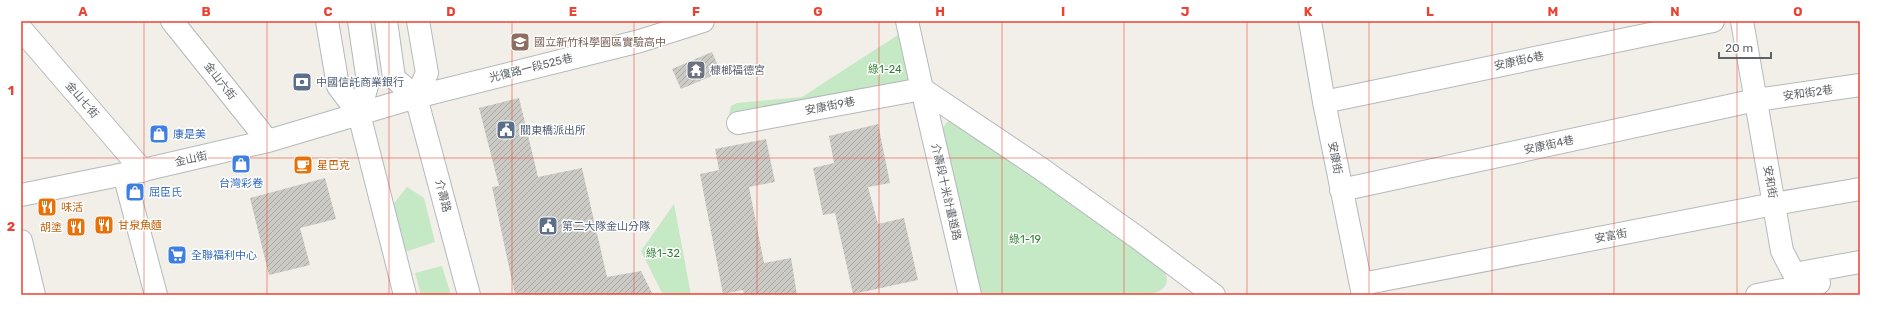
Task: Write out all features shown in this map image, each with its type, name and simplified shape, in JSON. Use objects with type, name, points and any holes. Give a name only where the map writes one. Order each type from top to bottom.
[{"type":"street","name":"金山六街","points":[[172,21],[268,141]]},
{"type":"street","points":[[327,21],[338,86],[359,114],[405,295]]},
{"type":"street","points":[[359,21],[368,82],[359,114]]},
{"type":"street","points":[[386,21],[394,78],[416,97],[427,73],[418,21]]},
{"type":"street","name":"光復路一段525巷","points":[[359,114],[416,97],[640,41],[703,21]]},
{"type":"street","name":"介壽段十米計畫道路","points":[[907,21],[970,295]]},
{"type":"street","name":"安康街","points":[[1310,21],[1341,190],[1363,290]]},
{"type":"street","name":"安康街6巷","points":[[1324,102],[1713,21]]},
{"type":"street","name":"安和街","points":[[1742,21],[1782,251],[1794,274],[1860,262]]},
{"type":"street","name":"金山七街","points":[[21,29],[133,172],[156,295]]},
{"type":"street","name":"安和街2巷","points":[[1756,100],[1860,85]]},
{"type":"street","points":[[922,89],[1046,172],[1214,295]]},
{"type":"street","name":"安康街9巷","points":[[738,123],[922,89]]},
{"type":"street","name":"介壽路","points":[[416,97],[468,295]]},
{"type":"street","name":"安康街4巷","points":[[1341,190],[1756,100]]},
{"type":"street","name":"金山街","points":[[21,195],[133,172],[268,141],[359,114]]},
{"type":"street","name":"安富街","points":[[1363,290],[1774,204],[1860,189]]},
{"type":"street","points":[[21,241],[34,295]]},
{"type":"street","points":[[1757,295],[1860,275]]},
{"type":"green space","name":"綠1-24","points":[[901,33],[910,76],[904,86],[731,116],[729,114],[731,106],[737,103],[802,97]]},
{"type":"green space","name":"綠1-19","points":[[953,118],[1164,270],[1167,280],[1164,287],[1158,292],[1148,295],[980,295],[942,129],[949,120]]},
{"type":"green space","points":[[407,187],[424,198],[435,242],[405,252],[392,206]]},
{"type":"green space","name":"綠1-32","points":[[674,204],[691,295],[663,295],[641,251]]},
{"type":"green space","points":[[442,266],[451,295],[421,295],[415,273]]},
{"type":"building","name":"槺榔福德宮","points":[[712,52],[721,72],[681,89],[672,69]]},
{"type":"building","name":"第二大隊金山分隊","points":[[519,98],[538,177],[582,168],[607,277],[641,271],[653,295],[515,295],[492,187],[499,186],[479,108]]},
{"type":"building","points":[[878,124],[890,183],[868,187],[878,224],[904,218],[918,280],[853,294],[835,213],[823,215],[813,168],[834,163],[829,136]]},
{"type":"building","points":[[766,139],[775,182],[749,187],[764,263],[791,258],[797,295],[744,295],[743,290],[723,294],[700,174],[719,170],[715,149]]},
{"type":"building","points":[[325,178],[336,219],[300,228],[310,265],[269,275],[250,198]]},
{"type":"place","name":"國立新竹科學園區實驗高中","points":[[520,42]]},
{"type":"place","name":"槺榔福德宮","points":[[696,70]]},
{"type":"place","name":"中國信託商業銀行","points":[[302,82]]},
{"type":"place","name":"關東橋派出所","points":[[506,130]]},
{"type":"place","name":"康是美","points":[[159,134]]},
{"type":"place","name":"台灣彩卷","points":[[241,164]]},
{"type":"place","name":"星巴克","points":[[303,165]]},
{"type":"place","name":"屈臣氏","points":[[135,192]]},
{"type":"place","name":"味活","points":[[47,207]]},
{"type":"place","name":"甘泉魚麵","points":[[104,225]]},
{"type":"place","name":"第二大隊金山分隊","points":[[548,226]]},
{"type":"place","name":"胡塗","points":[[76,227]]},
{"type":"place","name":"全聯福利中心","points":[[177,255]]}]
